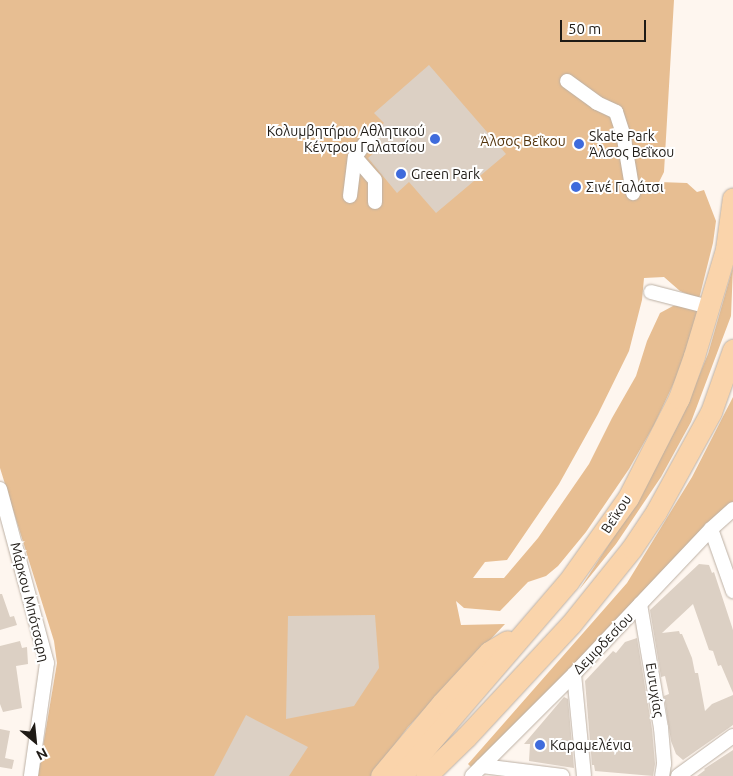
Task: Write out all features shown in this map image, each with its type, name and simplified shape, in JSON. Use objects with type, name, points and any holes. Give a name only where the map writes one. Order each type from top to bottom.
[{"type":"main road","name":"Βεΐκου","points":[[401,776],[568,582],[628,498],[679,398],[710,307],[726,249],[733,198]]},
{"type":"main road","points":[[426,776],[466,737],[571,624],[632,548],[661,504],[711,412],[733,350]]},
{"type":"main road","points":[[381,776],[488,652],[528,629]]},
{"type":"main road","points":[[440,776],[466,737]]},
{"type":"street","points":[[568,81],[597,103],[616,112],[622,133],[633,193]]},
{"type":"street","points":[[350,196],[354,157],[368,139]]},
{"type":"street","points":[[354,157],[375,180],[374,202]]},
{"type":"street","points":[[651,292],[710,307]]},
{"type":"street","name":"Μάρκου Μπότσαρη","points":[[0,489],[48,663],[31,776]]},
{"type":"street","name":"Δεμιρδεσίου","points":[[477,773],[711,529],[733,509]]},
{"type":"street","points":[[711,529],[733,591]]},
{"type":"street","name":"Ευτυχίας","points":[[640,604],[661,728],[662,776]]},
{"type":"street","points":[[574,674],[584,776]]},
{"type":"street","points":[[678,776],[733,736]]},
{"type":"street","points":[[477,773],[562,776]]},
{"type":"green space","name":"Άλσος Βεΐκου","points":[[0,0],[674,0],[664,172],[659,182],[687,183],[697,192],[704,190],[716,221],[713,243],[699,299],[680,291],[664,277],[644,278],[642,300],[629,351],[598,414],[559,484],[507,560],[485,562],[473,578],[504,578],[538,538],[589,464],[636,376],[647,341],[660,313],[673,306],[691,305],[698,311],[679,372],[654,425],[629,469],[586,532],[558,566],[546,576],[528,582],[500,611],[464,608],[456,601],[461,625],[505,624],[408,727],[371,776],[38,776],[57,663],[54,641],[0,468]]},
{"type":"green space","points":[[733,267],[731,316],[691,422],[661,477],[616,544],[579,590],[641,495],[681,419],[708,354]]},
{"type":"green space","points":[[733,397],[733,505],[472,768],[468,764],[627,583],[692,477]]},
{"type":"building","name":"Κολυμβητήριο Αθλητικού Κέντρου Γαλατσίου","points":[[429,65],[506,154],[436,213],[409,182],[397,193],[368,158],[383,145],[373,132],[384,123],[374,113]]},
{"type":"building","points":[[699,564],[709,565],[712,573],[714,572],[733,630],[733,693],[721,665],[718,666],[713,651],[709,650],[693,604],[662,633],[679,631],[682,634],[692,658],[695,673],[698,673],[705,711],[712,704],[733,695],[733,725],[683,760],[676,754],[671,741],[664,696],[669,694],[665,676],[661,677],[650,610]]},
{"type":"building","points":[[0,594],[2,594],[10,617],[14,616],[17,625],[0,630]]},
{"type":"building","points":[[375,615],[379,668],[354,706],[286,719],[288,616]]},
{"type":"building","points":[[637,638],[652,729],[655,764],[653,776],[595,771],[594,765],[592,765],[585,681],[613,651],[616,653],[625,642]]},
{"type":"building","points":[[20,641],[22,648],[27,647],[28,664],[16,666],[22,708],[3,712],[0,704],[0,646]]},
{"type":"building","points":[[564,697],[568,699],[574,768],[529,761],[530,744],[524,744]]},
{"type":"building","points":[[246,715],[308,747],[289,776],[214,776]]},
{"type":"building","points":[[0,729],[10,731],[5,758],[14,760],[12,769],[0,767]]},
{"type":"building","points":[[733,750],[733,776],[697,776],[704,769]]},
{"type":"place","name":"Κολυμβητήριο Αθλητικού Κέντρου Γαλατσίου","points":[[435,139]]},
{"type":"place","name":"Skate Park Άλσος Βεΐκου","points":[[579,144]]},
{"type":"place","name":"Green Park","points":[[401,174]]},
{"type":"place","name":"Σινέ Γαλάτσι","points":[[576,187]]},
{"type":"place","name":"Καραμελένια","points":[[540,745]]}]
